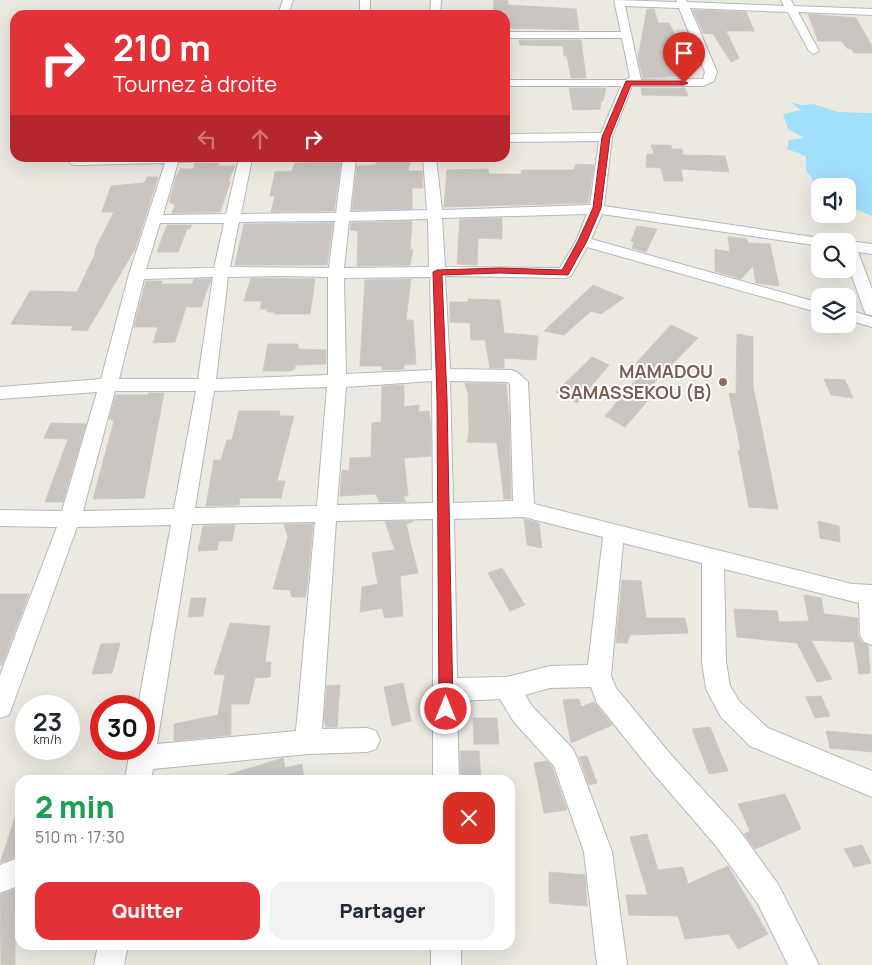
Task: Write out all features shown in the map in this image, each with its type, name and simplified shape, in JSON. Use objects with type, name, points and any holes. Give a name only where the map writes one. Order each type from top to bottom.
[{"type":"street","points":[[136,274],[284,271],[336,273],[500,271],[565,273],[583,241],[596,209],[606,137],[628,83],[636,78],[620,1],[788,4],[872,12]]},
{"type":"street","points":[[510,83],[703,83],[708,81],[711,72],[681,2]]},
{"type":"street","points":[[788,4],[814,51]]},
{"type":"street","points":[[510,35],[628,35]]},
{"type":"street","points":[[510,138],[606,137]]},
{"type":"street","points":[[0,707],[70,519],[108,385],[136,274],[172,162]]},
{"type":"street","points":[[152,695],[206,385],[221,273],[244,162]]},
{"type":"street","points":[[308,742],[337,381],[336,273],[349,162]]},
{"type":"street","points":[[429,162],[435,214],[440,375],[446,775]]},
{"type":"street","points":[[153,219],[342,217],[596,209],[811,241]]},
{"type":"street","points":[[583,241],[811,305]]},
{"type":"street","points":[[856,247],[872,249]]},
{"type":"street","points":[[856,267],[872,310]]},
{"type":"street","points":[[856,317],[872,322]]},
{"type":"street","points":[[0,393],[108,385],[206,385],[337,381],[440,375],[511,376],[519,382],[524,509]]},
{"type":"street","points":[[0,518],[70,519],[524,509],[852,593],[871,595],[872,635]]},
{"type":"street","points":[[614,532],[599,676],[606,695],[663,765],[726,836],[768,894],[804,965]]},
{"type":"street","points":[[714,557],[714,662],[718,689],[730,708],[759,736],[872,784]]},
{"type":"street","points":[[446,690],[507,688],[550,677],[599,676]]},
{"type":"street","points":[[507,688],[523,714],[564,758],[598,852],[612,965]]},
{"type":"street","points":[[155,757],[308,742],[367,740]]},
{"type":"street","points":[[0,879],[15,873]]},
{"type":"street","points":[[109,965],[111,950]]},
{"type":"street","points":[[446,950],[446,965]]},
{"type":"water","points":[[790,102],[801,105],[813,104],[838,112],[872,113],[872,216],[856,209],[856,178],[812,178],[806,170],[806,156],[787,149],[789,140],[804,138],[788,129],[783,114],[801,110]]},
{"type":"building","points":[[494,0],[508,0],[508,5],[576,9],[579,30],[510,28],[510,10],[493,10]]},
{"type":"building","points":[[647,9],[654,9],[658,23],[669,23],[692,76],[643,78],[638,58]]},
{"type":"building","points":[[693,10],[746,12],[754,31],[726,31],[739,58],[731,62],[713,34],[703,33]]},
{"type":"building","points":[[808,14],[856,18],[872,46],[872,53],[854,53],[841,41],[818,41]]},
{"type":"building","points":[[519,40],[581,40],[586,78],[571,78],[563,46],[520,45]]},
{"type":"building","points":[[569,88],[606,88],[600,109],[573,110]]},
{"type":"building","points":[[641,88],[685,88],[688,96],[642,95]]},
{"type":"building","points":[[651,145],[671,145],[672,149],[682,149],[683,155],[725,156],[729,172],[681,169],[683,181],[664,181],[661,168],[646,167],[647,154],[654,154]]},
{"type":"building","points":[[341,162],[334,211],[271,212],[275,196],[270,196],[275,172],[292,171],[295,163]]},
{"type":"building","points":[[377,162],[410,162],[408,171],[422,171],[423,188],[412,188],[412,209],[352,210],[357,166],[376,165]]},
{"type":"building","points":[[195,163],[219,163],[218,166],[235,166],[228,181],[230,183],[220,212],[172,213],[175,205],[169,202],[176,177],[180,169],[193,169]]},
{"type":"building","points":[[576,164],[594,165],[588,203],[444,207],[447,170],[488,169],[489,174],[521,174],[522,170],[574,170]]},
{"type":"building","points":[[147,177],[158,177],[135,249],[87,331],[71,330],[73,326],[11,324],[30,291],[77,292],[95,254],[96,247],[114,212],[102,212],[111,186],[144,183]]},
{"type":"building","points":[[502,218],[502,239],[478,238],[477,265],[457,264],[460,219]]},
{"type":"building","points":[[412,221],[410,250],[413,250],[410,265],[357,266],[358,231],[350,230],[351,223]]},
{"type":"building","points":[[333,223],[327,265],[235,265],[244,224]]},
{"type":"building","points":[[167,225],[192,225],[190,229],[187,229],[178,252],[157,252]]},
{"type":"building","points":[[637,226],[657,229],[646,252],[632,248],[634,242],[631,241]]},
{"type":"building","points":[[728,237],[747,239],[748,243],[770,244],[779,286],[756,283],[753,266],[741,279],[715,271],[715,249],[730,252]]},
{"type":"building","points":[[251,278],[315,279],[310,314],[274,314],[274,312],[267,312],[268,309],[260,309],[262,301],[244,301]]},
{"type":"building","points":[[194,279],[211,279],[201,307],[186,307],[175,342],[153,343],[158,327],[134,327],[146,281],[162,281],[161,284],[192,284]]},
{"type":"building","points":[[411,279],[406,320],[413,320],[416,364],[404,365],[404,369],[382,370],[382,366],[360,366],[365,280]]},
{"type":"building","points":[[593,285],[624,298],[601,314],[591,311],[564,335],[544,331]]},
{"type":"building","points":[[468,299],[500,300],[504,333],[538,336],[536,360],[504,358],[504,368],[490,368],[485,340],[471,340],[470,323],[450,322],[450,302],[468,302]]},
{"type":"building","points":[[671,325],[698,338],[652,385],[659,388],[625,427],[605,416],[646,368],[636,363]]},
{"type":"building","points":[[737,334],[753,337],[753,386],[778,509],[749,507],[738,450],[741,451],[729,393],[736,394]]},
{"type":"building","points":[[268,344],[298,344],[298,349],[326,350],[326,364],[295,365],[295,369],[290,371],[263,371]]},
{"type":"building","points":[[592,357],[609,365],[577,403],[556,392]]},
{"type":"building","points":[[824,379],[845,380],[853,398],[831,395]]},
{"type":"building","points":[[465,383],[506,384],[509,415],[511,499],[504,499],[497,443],[467,442],[469,431],[468,393]]},
{"type":"building","points":[[404,385],[404,407],[419,405],[418,412],[429,411],[431,429],[431,456],[404,458],[408,496],[403,496],[406,502],[379,502],[376,494],[340,496],[342,470],[349,471],[350,458],[371,457],[372,423],[381,422],[382,386]]},
{"type":"building","points":[[148,393],[164,393],[144,498],[93,499],[114,421],[109,419],[116,395],[148,395]]},
{"type":"building","points":[[239,411],[280,411],[279,416],[294,416],[277,481],[285,481],[281,498],[240,498],[239,505],[206,506],[214,460],[221,460],[227,440],[232,440]]},
{"type":"building","points":[[51,423],[86,424],[63,502],[45,502],[68,439],[44,438]]},
{"type":"building","points":[[524,519],[539,523],[542,548],[527,545]]},
{"type":"building","points":[[414,521],[406,524],[418,573],[400,576],[403,616],[385,618],[382,608],[360,612],[362,587],[378,584],[372,553],[395,550],[385,522]]},
{"type":"building","points":[[818,521],[839,526],[840,542],[820,538]]},
{"type":"building","points":[[284,524],[313,524],[305,597],[292,597],[290,590],[273,589],[288,537]]},
{"type":"building","points":[[235,525],[232,541],[219,541],[217,550],[198,551],[203,526]]},
{"type":"building","points":[[502,568],[525,605],[510,611],[488,573]]},
{"type":"building","points":[[622,580],[641,581],[646,618],[685,618],[688,633],[630,635],[627,643],[616,643]]},
{"type":"building","points":[[0,594],[29,594],[2,665],[0,665]]},
{"type":"building","points":[[804,595],[821,598],[824,614],[858,618],[858,636],[862,643],[868,645],[870,673],[859,674],[854,642],[811,640],[832,679],[817,682],[797,643],[737,637],[734,609],[777,611],[779,622],[809,621]]},
{"type":"building","points":[[191,598],[206,598],[203,616],[188,617]]},
{"type":"building","points":[[230,623],[270,626],[265,662],[271,662],[270,677],[255,678],[249,704],[231,704],[231,735],[174,741],[174,724],[218,715],[225,675],[214,674]]},
{"type":"building","points":[[120,643],[112,673],[92,674],[101,644]]},
{"type":"building","points":[[403,683],[411,721],[392,726],[384,687]]},
{"type":"building","points":[[340,685],[337,727],[326,727],[324,720],[327,686]]},
{"type":"building","points":[[821,696],[830,716],[815,718],[806,697]]},
{"type":"building","points":[[579,699],[581,707],[594,702],[612,725],[571,743],[563,700]]},
{"type":"building","points":[[473,718],[497,718],[499,744],[474,744]]},
{"type":"building","points":[[710,727],[728,771],[709,774],[692,729]]},
{"type":"building","points":[[826,731],[872,735],[872,752],[830,748]]},
{"type":"building","points":[[460,751],[479,751],[481,775],[461,775]]},
{"type":"building","points":[[587,756],[597,783],[589,785],[579,757]]},
{"type":"building","points":[[283,758],[285,768],[302,764],[303,775],[227,775]]},
{"type":"building","points":[[547,761],[552,767],[567,810],[544,813],[534,763]]},
{"type":"building","points":[[785,794],[801,829],[755,849],[744,834],[750,831],[738,804]]},
{"type":"building","points":[[15,817],[15,857],[0,863]]},
{"type":"building","points":[[647,834],[658,870],[683,867],[688,884],[728,866],[768,934],[738,949],[729,934],[685,939],[678,916],[629,915],[626,895],[648,895],[630,837]]},
{"type":"building","points":[[862,845],[871,863],[854,867],[844,849]]},
{"type":"building","points":[[549,872],[585,875],[587,906],[549,903]]},
{"type":"building","points":[[15,889],[15,965],[1,965],[0,895]]},
{"type":"place","name":"MAMADOU SAMASSEKOU (B)","points":[[723,382]]},
{"type":"route","points":[[446,709],[442,399],[437,272],[565,273],[583,241],[597,208],[606,137],[628,83],[684,83]]}]
